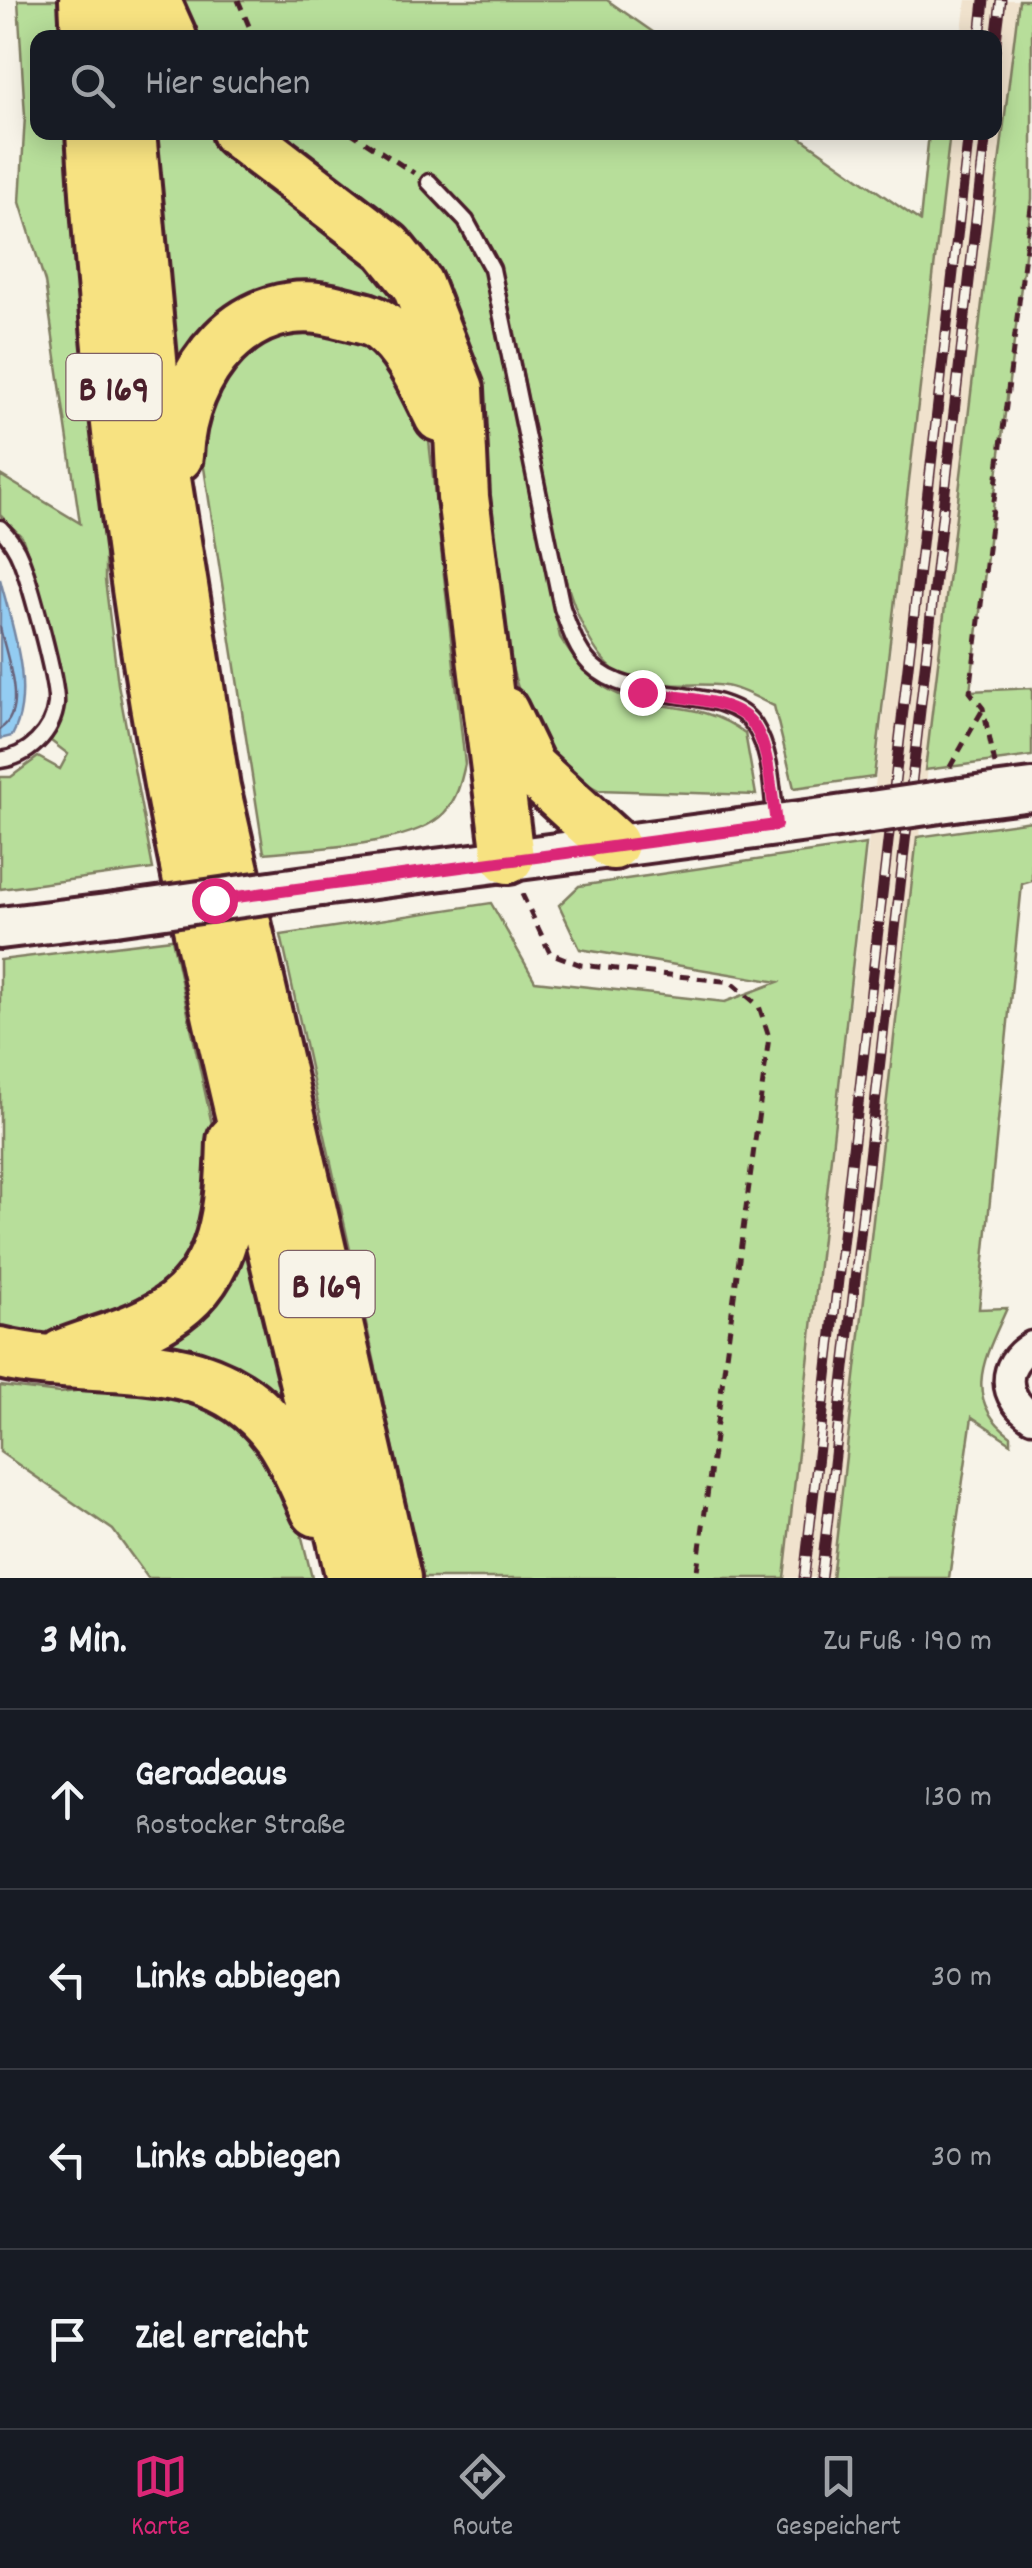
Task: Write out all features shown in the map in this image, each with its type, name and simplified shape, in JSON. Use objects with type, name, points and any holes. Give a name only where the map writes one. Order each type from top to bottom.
[{"type":"highway","points":[[85,0],[87,30]]},
{"type":"highway","points":[[125,0],[126,30]]},
{"type":"highway","points":[[154,0],[168,30]]},
{"type":"highway","name":"B 169","points":[[93,140],[102,290],[146,641],[178,823],[352,1578]]},
{"type":"highway","name":"B 169","points":[[131,140],[158,435],[174,556],[214,787],[395,1578]]},
{"type":"highway","points":[[248,140],[387,247],[417,284],[458,389],[463,497],[508,858]]},
{"type":"highway","points":[[174,556],[178,440],[184,400],[207,362],[239,329],[288,308],[334,310],[380,324],[412,360],[442,420],[463,497]]},
{"type":"highway","points":[[488,681],[530,768],[613,844]]},
{"type":"highway","points":[[20,1358],[166,1314],[203,1276],[227,1234],[235,1076]]},
{"type":"highway","points":[[20,1358],[171,1368],[230,1389],[278,1434],[352,1578]]},
{"type":"street","points":[[0,928],[830,818],[954,785],[1032,790]]},
{"type":"street","points":[[1032,1346],[1012,1362],[1007,1380],[1011,1398],[1032,1417]]},
{"type":"lane","points":[[429,182],[466,221],[492,269],[562,608],[573,637],[590,663],[628,686],[736,706],[752,722],[764,747],[776,825]]},
{"type":"lane","points":[[0,528],[12,541],[23,564],[57,702],[48,731],[17,758],[0,760]]},
{"type":"path","points":[[238,0],[251,30]]},
{"type":"path","points":[[363,140],[429,182]]},
{"type":"path","points":[[996,767],[983,708],[970,692],[1032,198]]},
{"type":"path","points":[[954,785],[983,708]]},
{"type":"path","points":[[508,858],[550,952],[581,965],[730,982],[759,1006],[765,1021],[768,1054],[749,1160],[696,1578]]},
{"type":"shaded area","points":[[966,0],[1019,0],[832,1578],[784,1578],[949,140],[1002,140],[1002,30],[962,30]]},
{"type":"green space","points":[[18,0],[67,0],[67,30],[30,30],[30,140],[68,140],[69,196],[105,510],[105,580],[118,684],[153,869],[0,889],[0,777],[11,777],[38,757],[60,769],[68,754],[51,741],[63,708],[58,680],[22,537],[0,515],[0,475],[80,523],[45,282],[20,202],[25,116]]},
{"type":"green space","points":[[169,0],[607,0],[650,30],[180,30]]},
{"type":"green space","points":[[1019,0],[1032,0],[1032,199],[970,691],[1032,688],[1032,756],[925,770],[1002,140]]},
{"type":"green space","points":[[152,140],[225,140],[379,260],[431,345],[300,298],[175,393]]},
{"type":"green space","points":[[266,140],[804,140],[920,221],[928,140],[949,140],[874,777],[794,788],[774,706],[725,686],[658,684],[632,679],[620,674],[594,646],[573,601],[556,542],[504,287],[482,234],[430,174],[421,186],[461,226],[486,277],[560,637],[582,667],[604,687],[627,698],[696,711],[745,733],[756,795],[598,790],[564,767],[531,721],[511,664],[468,379]]},
{"type":"green space","points":[[281,330],[369,335],[426,414],[465,764],[460,784],[444,813],[409,833],[359,844],[264,853],[198,429],[236,354]]},
{"type":"green space","points":[[1032,821],[1032,881],[1022,884],[979,1309],[1007,1308],[986,1359],[982,1391],[986,1406],[1011,1436],[1011,1443],[972,1417],[949,1578],[832,1578],[917,837]]},
{"type":"green space","points":[[866,844],[784,1578],[422,1578],[281,935],[491,903],[535,981],[725,1002],[778,982],[580,949],[559,905],[579,886]]},
{"type":"green space","points":[[172,939],[222,1171],[214,1222],[175,1285],[61,1337],[29,1336],[0,1327],[0,960]]},
{"type":"green space","points":[[248,1206],[307,1448],[134,1350]]},
{"type":"green space","points":[[136,1383],[176,1386],[256,1435],[294,1505],[312,1578],[148,1578],[113,1530],[0,1452],[0,1386],[60,1393]]},
{"type":"water","points":[[0,579],[20,659],[22,700],[12,736],[0,739]]},
{"type":"railway","points":[[981,30],[984,0]]},
{"type":"railway","points":[[997,30],[1001,0]]},
{"type":"railway","points":[[804,1578],[968,140]]},
{"type":"railway","points":[[821,1578],[985,140]]},
{"type":"route","points":[[214,900],[776,825],[764,747],[752,722],[736,706],[642,692]]}]
